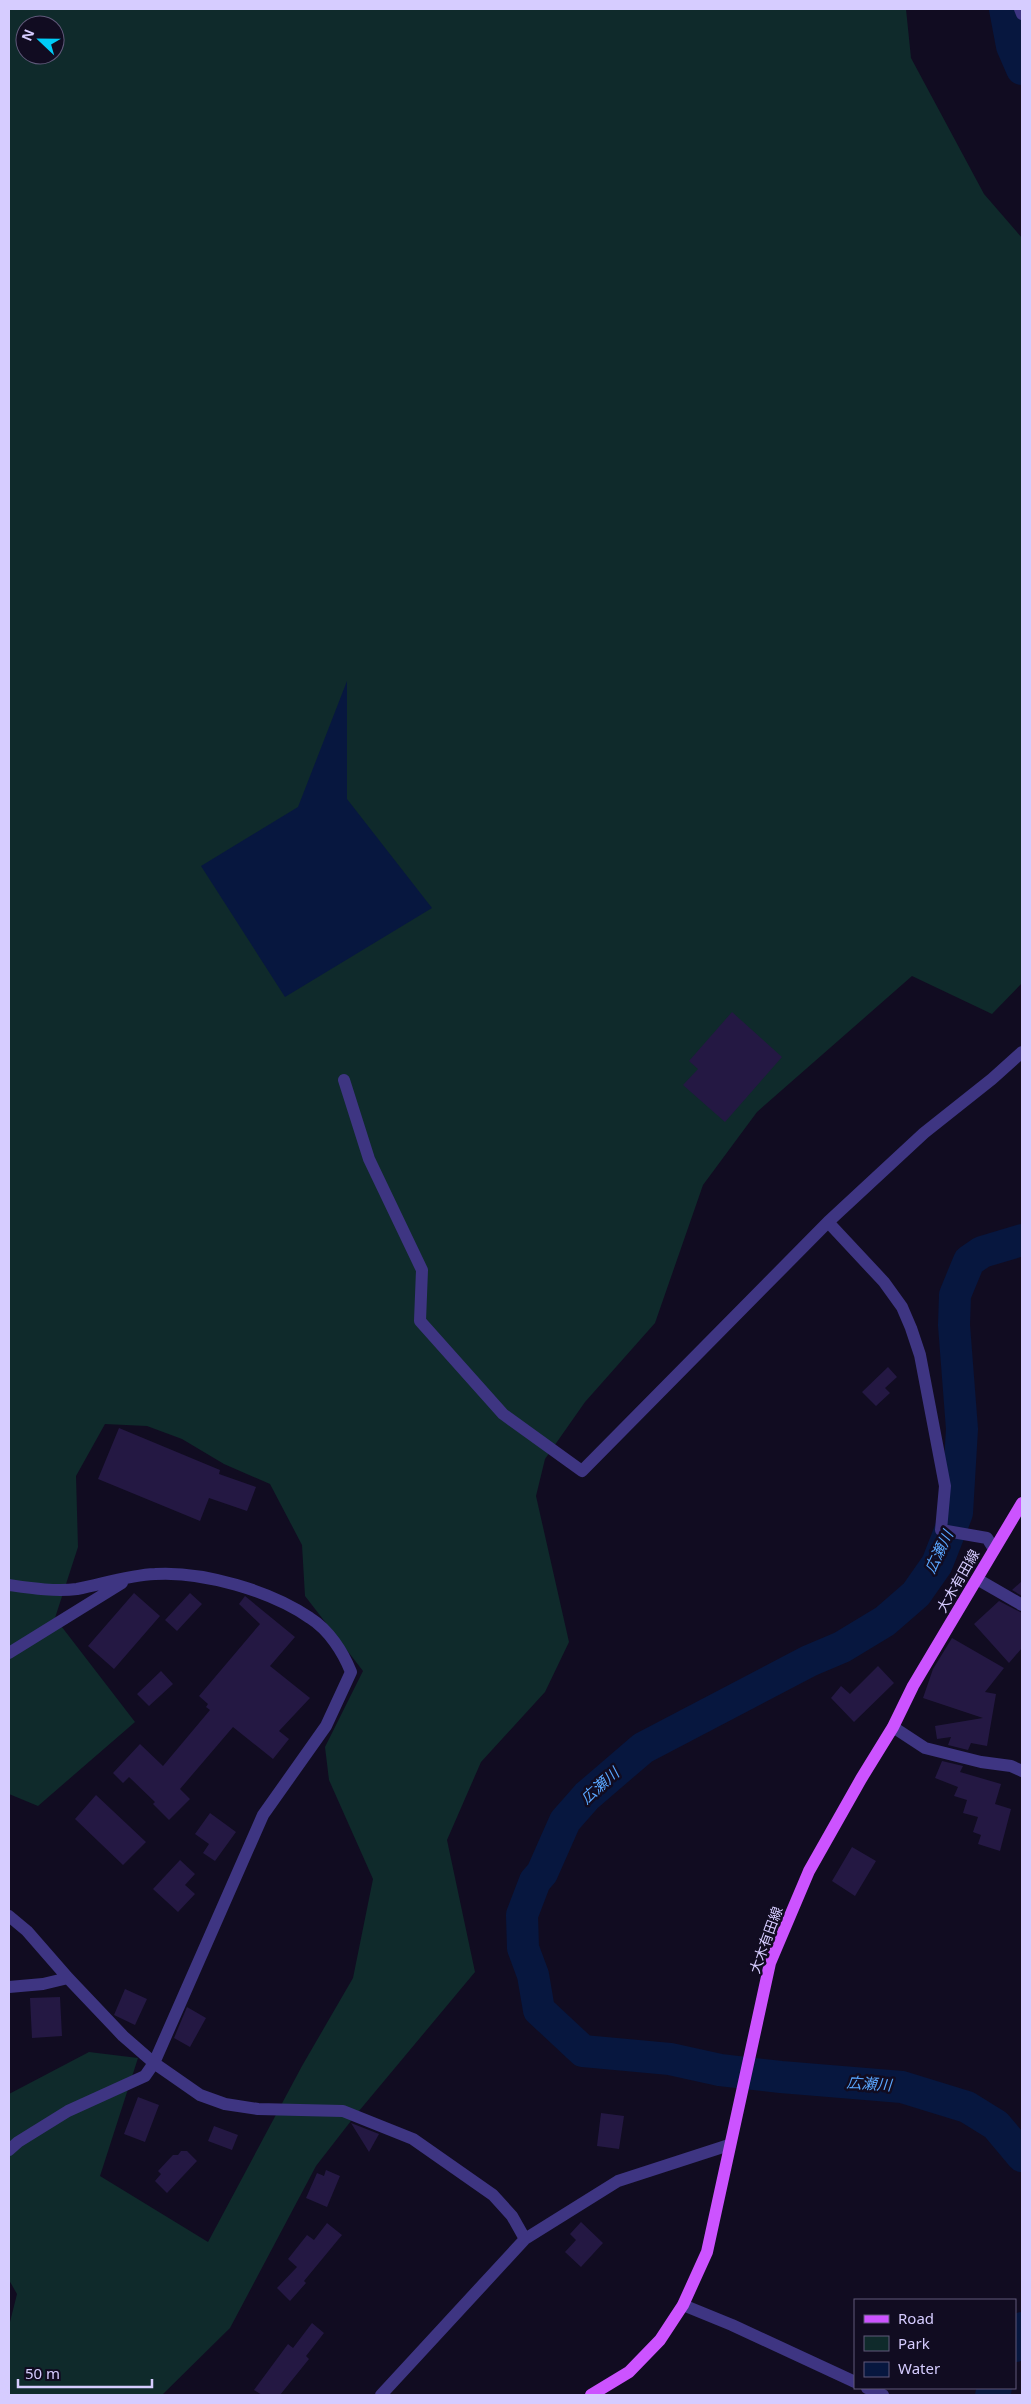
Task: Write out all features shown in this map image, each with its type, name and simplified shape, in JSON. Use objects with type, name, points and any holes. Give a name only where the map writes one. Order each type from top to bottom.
[{"type":"main road","name":"大木有田線","points":[[591,2395],[629,2372],[660,2340],[683,2305],[707,2252],[737,2106],[770,1964],[809,1871],[893,1727],[913,1686],[977,1579],[990,1544],[1022,1503]]},
{"type":"street","points":[[1020,9],[1022,14]]},
{"type":"street","points":[[344,1080],[369,1159],[422,1270],[420,1322],[503,1414],[582,1471],[828,1222],[924,1133],[992,1079],[1022,1052]]},
{"type":"street","points":[[828,1222],[884,1282],[902,1308],[911,1328],[920,1355],[945,1486],[941,1530],[990,1544]]},
{"type":"street","points":[[9,1586],[75,1589],[155,1574],[199,1576],[262,1594],[311,1618],[344,1653],[351,1672],[326,1726],[263,1815],[154,2064],[145,2076],[68,2111],[18,2142],[9,2150]]},
{"type":"street","points":[[9,1652],[133,1577]]},
{"type":"street","points":[[977,1579],[1022,1605]]},
{"type":"street","points":[[893,1727],[925,1748],[981,1762],[1010,1766],[1022,1771]]},
{"type":"street","points":[[9,1916],[27,1931],[123,2036],[154,2064],[200,2095],[225,2104],[258,2109],[343,2111],[413,2139],[493,2195],[512,2216],[525,2239]]},
{"type":"street","points":[[9,1987],[43,1984],[68,1978]]},
{"type":"street","points":[[381,2395],[525,2239],[618,2181],[729,2145]]},
{"type":"street","points":[[683,2305],[732,2325],[854,2382]]},
{"type":"street","points":[[869,2389],[883,2395]]},
{"type":"green space","points":[[9,9],[906,9],[911,58],[984,194],[1022,238],[1022,983],[992,1014],[912,976],[757,1112],[703,1185],[655,1323],[585,1402],[545,1459],[536,1496],[569,1642],[545,1692],[481,1762],[447,1840],[475,1972],[354,2117],[316,2166],[230,2328],[162,2395],[9,2395],[9,2326],[17,2294],[9,2280],[9,2094],[89,2052],[138,2058],[100,2176],[208,2242],[302,2066],[353,1978],[373,1879],[329,1780],[325,1747],[363,1671],[305,1596],[302,1545],[270,1484],[224,1464],[182,1439],[147,1426],[105,1424],[76,1476],[78,1547],[55,1618],[135,1722],[38,1806],[9,1794]]},
{"type":"water","points":[[347,681],[347,799],[432,908],[285,997],[201,866],[298,807]]},
{"type":"building","points":[[732,1012],[782,1057],[725,1122],[683,1085],[698,1069],[689,1061]]},
{"type":"building","points":[[888,1367],[897,1377],[885,1388],[890,1393],[876,1406],[862,1392]]},
{"type":"building","points":[[119,1428],[220,1470],[219,1474],[256,1487],[247,1511],[209,1498],[200,1521],[98,1479]]},
{"type":"building","points":[[1022,1581],[1022,1596],[1012,1590]]},
{"type":"building","points":[[134,1593],[160,1616],[114,1669],[88,1646]]},
{"type":"building","points":[[190,1593],[202,1604],[177,1631],[165,1620]]},
{"type":"building","points":[[245,1596],[295,1637],[270,1666],[310,1698],[279,1731],[289,1739],[273,1759],[233,1727],[180,1789],[190,1799],[169,1820],[153,1804],[155,1802],[129,1777],[123,1783],[113,1773],[140,1744],[163,1766],[210,1710],[206,1707],[208,1704],[199,1696],[260,1624],[239,1604]]},
{"type":"building","points":[[999,1601],[1022,1613],[1022,1648],[1009,1663],[974,1624]]},
{"type":"building","points":[[952,1638],[1004,1668],[985,1692],[996,1694],[987,1746],[971,1743],[968,1750],[948,1745],[951,1737],[937,1739],[935,1726],[983,1718],[923,1698],[933,1669]]},
{"type":"building","points":[[878,1666],[894,1683],[854,1722],[831,1698],[841,1686],[850,1694]]},
{"type":"building","points":[[161,1671],[173,1684],[149,1706],[137,1694]]},
{"type":"building","points":[[942,1761],[963,1766],[960,1772],[1001,1784],[995,1804],[1011,1809],[1000,1851],[978,1844],[981,1835],[973,1832],[978,1817],[963,1813],[967,1800],[954,1796],[958,1787],[935,1778]]},
{"type":"building","points":[[96,1795],[146,1842],[123,1865],[75,1819]]},
{"type":"building","points":[[210,1813],[236,1832],[215,1861],[203,1853],[209,1844],[195,1834]]},
{"type":"building","points":[[852,1847],[876,1861],[855,1896],[832,1881]]},
{"type":"building","points":[[180,1860],[195,1874],[185,1885],[195,1894],[178,1912],[153,1889]]},
{"type":"building","points":[[125,1989],[147,1999],[135,2025],[114,2015]]},
{"type":"building","points":[[60,1997],[62,2036],[32,2038],[30,1998]]},
{"type":"building","points":[[187,2007],[206,2018],[190,2047],[174,2038]]},
{"type":"building","points":[[138,2097],[159,2105],[145,2142],[124,2134]]},
{"type":"building","points":[[601,2113],[624,2116],[619,2149],[597,2146]]},
{"type":"building","points":[[351,2123],[379,2134],[369,2152]]},
{"type":"building","points":[[214,2126],[238,2135],[232,2150],[208,2141]]},
{"type":"building","points":[[181,2151],[187,2151],[197,2161],[167,2193],[155,2181],[161,2174],[158,2171],[173,2155],[178,2155]]},
{"type":"building","points":[[326,2170],[340,2176],[327,2207],[306,2198],[317,2173],[324,2176]]},
{"type":"building","points":[[581,2222],[603,2243],[581,2267],[565,2252],[576,2240],[570,2234]]},
{"type":"building","points":[[327,2223],[342,2235],[290,2301],[277,2288],[297,2267],[288,2259],[307,2235],[314,2240]]},
{"type":"building","points":[[312,2323],[324,2333],[306,2356],[309,2359],[280,2395],[262,2395],[254,2390],[288,2344],[293,2348]]},
{"type":"waterway","points":[[1005,9],[1012,46],[1022,69]]},
{"type":"waterway","name":"広瀬川","points":[[1022,1240],[982,1252],[969,1261],[955,1295],[954,1325],[962,1429],[957,1513],[937,1564],[916,1594],[885,1621],[842,1647],[809,1661],[643,1748],[587,1796],[565,1821],[542,1873],[535,1881],[522,1915],[523,1948],[533,1975],[539,2010],[583,2051],[670,2059],[720,2070],[781,2077],[902,2087],[967,2107],[996,2125],[1022,2156]]},
{"type":"waterway","name":"広瀬川","points":[[1016,2343],[1022,2328]]},
{"type":"waterway","name":"広瀬川","points":[[991,2395],[995,2389]]}]
